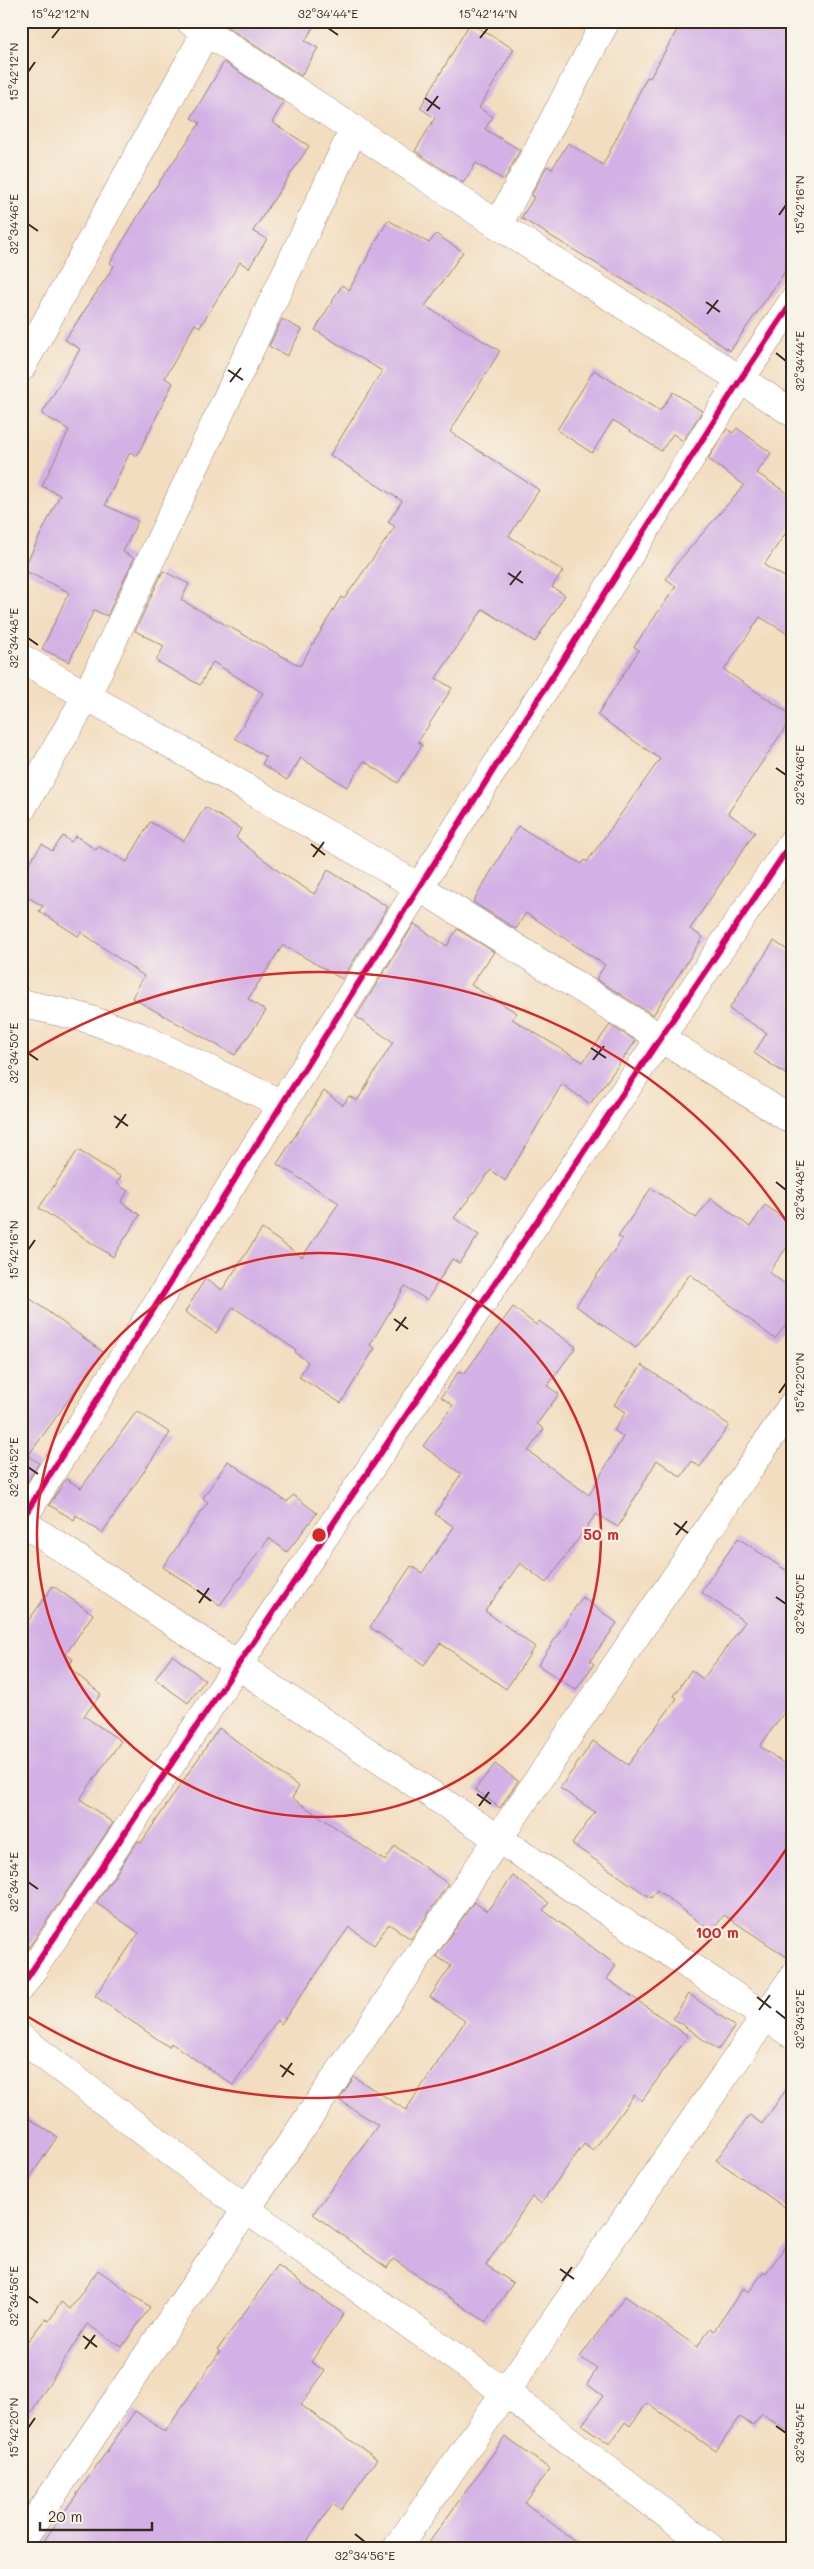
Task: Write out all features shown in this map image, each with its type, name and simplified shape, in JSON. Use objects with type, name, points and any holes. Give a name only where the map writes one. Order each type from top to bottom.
[{"type":"street","points":[[498,225],[606,21]]},
{"type":"street","points":[[21,368],[203,25],[498,225],[793,413]]},
{"type":"street","points":[[21,810],[87,695],[354,129]]},
{"type":"street","points":[[793,301],[740,380],[419,887],[21,1521],[793,2035]]},
{"type":"street","points":[[21,658],[419,887],[793,1121]]},
{"type":"street","points":[[21,1987],[239,1667],[793,841]]},
{"type":"street","points":[[21,1003],[82,1017],[138,1036],[282,1104]]},
{"type":"street","points":[[21,2541],[244,2208],[500,1839],[793,1404]]},
{"type":"street","points":[[397,2548],[506,2393],[764,2016],[793,1977]]},
{"type":"street","points":[[21,2038],[244,2208],[506,2393],[711,2548]]},
{"type":"building","points":[[228,21],[317,21],[305,41],[318,48],[301,76],[226,26]]},
{"type":"building","points":[[682,21],[793,21],[793,260],[730,351],[670,308],[521,218],[534,197],[531,196],[547,166],[552,169],[568,143],[603,165],[647,77],[650,78]]},
{"type":"building","points":[[470,23],[514,49],[479,108],[493,117],[485,129],[520,150],[504,180],[476,163],[463,183],[415,151],[435,118],[420,108]]},
{"type":"building","points":[[224,62],[284,102],[272,122],[309,146],[253,231],[267,239],[249,268],[240,262],[200,327],[195,324],[165,378],[173,383],[137,456],[130,452],[105,505],[138,521],[123,552],[134,558],[107,616],[94,610],[69,662],[42,649],[69,592],[23,570],[60,495],[42,486],[69,430],[42,414],[80,349],[65,340],[114,266],[110,263],[153,191],[200,123],[191,118]]},
{"type":"building","points":[[388,220],[429,243],[436,234],[463,252],[425,306],[500,351],[450,432],[539,490],[509,536],[563,571],[552,587],[565,595],[535,642],[483,609],[436,678],[452,688],[418,742],[422,745],[398,783],[364,761],[347,787],[301,758],[287,780],[262,764],[266,757],[235,738],[263,693],[213,662],[200,685],[156,661],[164,646],[135,631],[163,571],[189,584],[181,600],[300,666],[341,597],[344,599],[395,527],[388,522],[402,501],[330,455],[382,371],[315,330],[342,285],[349,290]]},
{"type":"building","points":[[282,319],[302,330],[287,356],[269,346]]},
{"type":"building","points":[[594,370],[660,411],[673,392],[702,411],[683,441],[673,434],[661,451],[613,420],[592,453],[557,430]]},
{"type":"building","points":[[737,428],[771,453],[757,473],[793,497],[793,522],[764,565],[793,582],[793,637],[760,617],[724,670],[793,716],[728,813],[755,832],[690,929],[703,937],[653,1015],[596,979],[605,965],[526,913],[516,929],[473,902],[518,826],[582,864],[585,860],[587,862],[660,759],[597,715],[639,650],[634,647],[676,586],[666,579],[677,563],[744,485],[708,459],[727,429],[733,433]]},
{"type":"building","points":[[205,807],[241,829],[236,838],[280,872],[314,894],[328,870],[388,907],[342,979],[283,945],[248,999],[266,1011],[235,1055],[132,998],[144,976],[81,932],[78,936],[39,911],[43,906],[21,893],[21,875],[42,844],[52,851],[63,836],[71,842],[76,836],[96,850],[98,846],[127,862],[150,822],[184,841]]},
{"type":"building","points":[[414,924],[447,946],[457,929],[494,952],[471,985],[517,1013],[512,1019],[583,1062],[610,1025],[636,1041],[590,1104],[562,1084],[505,1181],[491,1170],[454,1218],[479,1235],[459,1263],[452,1259],[427,1300],[405,1286],[370,1345],[375,1348],[341,1403],[299,1377],[308,1362],[295,1352],[296,1350],[233,1307],[216,1333],[185,1312],[205,1279],[222,1290],[262,1229],[302,1257],[339,1203],[277,1164],[324,1091],[343,1105],[349,1096],[357,1101],[393,1042],[356,1017]]},
{"type":"building","points":[[774,941],[793,954],[793,1079],[754,1053],[767,1033],[729,1009]]},
{"type":"building","points":[[78,1150],[121,1177],[116,1183],[128,1191],[121,1202],[140,1215],[113,1257],[39,1208]]},
{"type":"building","points":[[651,1188],[696,1218],[711,1198],[750,1227],[765,1205],[793,1225],[793,1239],[769,1272],[793,1290],[793,1316],[775,1339],[690,1274],[636,1348],[576,1306],[622,1239],[618,1237]]},
{"type":"building","points":[[21,1292],[103,1352],[28,1456],[39,1463],[23,1489]]},
{"type":"building","points":[[513,1307],[536,1325],[539,1321],[576,1347],[547,1386],[559,1394],[537,1424],[544,1429],[528,1451],[589,1495],[623,1437],[614,1430],[626,1412],[614,1405],[642,1365],[729,1425],[700,1467],[692,1461],[681,1477],[657,1460],[618,1527],[596,1514],[546,1583],[520,1563],[485,1611],[535,1647],[506,1689],[440,1643],[424,1665],[370,1627],[411,1566],[422,1573],[454,1527],[435,1514],[461,1474],[423,1446],[453,1405],[441,1397],[459,1371],[464,1374]]},
{"type":"building","points":[[137,1411],[170,1433],[102,1533],[76,1515],[74,1520],[49,1505],[66,1479],[81,1488]]},
{"type":"building","points":[[228,1461],[287,1502],[293,1495],[317,1513],[287,1552],[269,1538],[220,1605],[163,1567],[208,1502],[203,1498]]},
{"type":"building","points":[[738,1538],[793,1575],[793,1700],[760,1746],[793,1770],[793,1961],[724,1915],[712,1932],[657,1890],[651,1898],[572,1844],[595,1812],[560,1788],[593,1741],[628,1765],[677,1698],[674,1696],[691,1670],[703,1679],[745,1622],[701,1592]]},
{"type":"building","points":[[53,1586],[93,1614],[66,1654],[73,1659],[68,1667],[101,1694],[84,1716],[121,1741],[80,1799],[113,1823],[21,1959],[21,1631]]},
{"type":"building","points":[[582,1597],[617,1623],[590,1661],[594,1664],[576,1690],[538,1665]]},
{"type":"building","points":[[172,1655],[205,1680],[188,1703],[155,1679]]},
{"type":"building","points":[[219,1728],[299,1787],[292,1798],[385,1861],[395,1846],[448,1884],[411,1939],[389,1924],[374,1945],[349,1927],[281,2024],[277,2020],[233,2085],[171,2043],[169,2047],[95,1996],[139,1933],[96,1903],[138,1841],[141,1843]]},
{"type":"building","points":[[495,1764],[518,1781],[500,1808],[475,1789]]},
{"type":"building","points":[[513,1876],[549,1903],[543,1910],[616,1965],[607,1979],[688,2036],[642,2101],[634,2095],[593,2151],[584,2144],[541,2203],[532,2197],[486,2265],[513,2283],[486,2322],[393,2259],[387,2268],[313,2214],[378,2125],[339,2100],[354,2077],[406,2110],[465,2021],[430,1997],[451,1966],[436,1956],[474,1902],[487,1911]]},
{"type":"building","points":[[689,1994],[735,2026],[718,2050],[673,2018]]},
{"type":"building","points":[[793,2080],[793,2213],[716,2160],[750,2115],[762,2124]]},
{"type":"building","points":[[21,2113],[57,2137],[21,2191]]},
{"type":"building","points":[[793,2236],[793,2435],[762,2414],[753,2426],[740,2417],[716,2451],[647,2403],[630,2426],[625,2422],[610,2444],[582,2425],[603,2396],[587,2384],[597,2369],[580,2357],[625,2296],[697,2347],[710,2328],[714,2331],[743,2288],[749,2292],[764,2271],[766,2273]]},
{"type":"building","points":[[278,2266],[344,2314],[311,2362],[325,2371],[301,2405],[377,2459],[341,2510],[333,2504],[302,2548],[39,2548],[135,2411],[165,2432],[220,2351],[218,2349]]},
{"type":"building","points":[[98,2270],[150,2307],[122,2347],[87,2324],[21,2428],[21,2350],[45,2319],[49,2321],[61,2302],[70,2309]]},
{"type":"building","points":[[505,2437],[550,2469],[525,2503],[584,2548],[425,2548]]},
{"type":"cycle path","points":[[21,1521],[740,380],[793,301]]},
{"type":"cycle path","points":[[21,1987],[793,841]]}]
